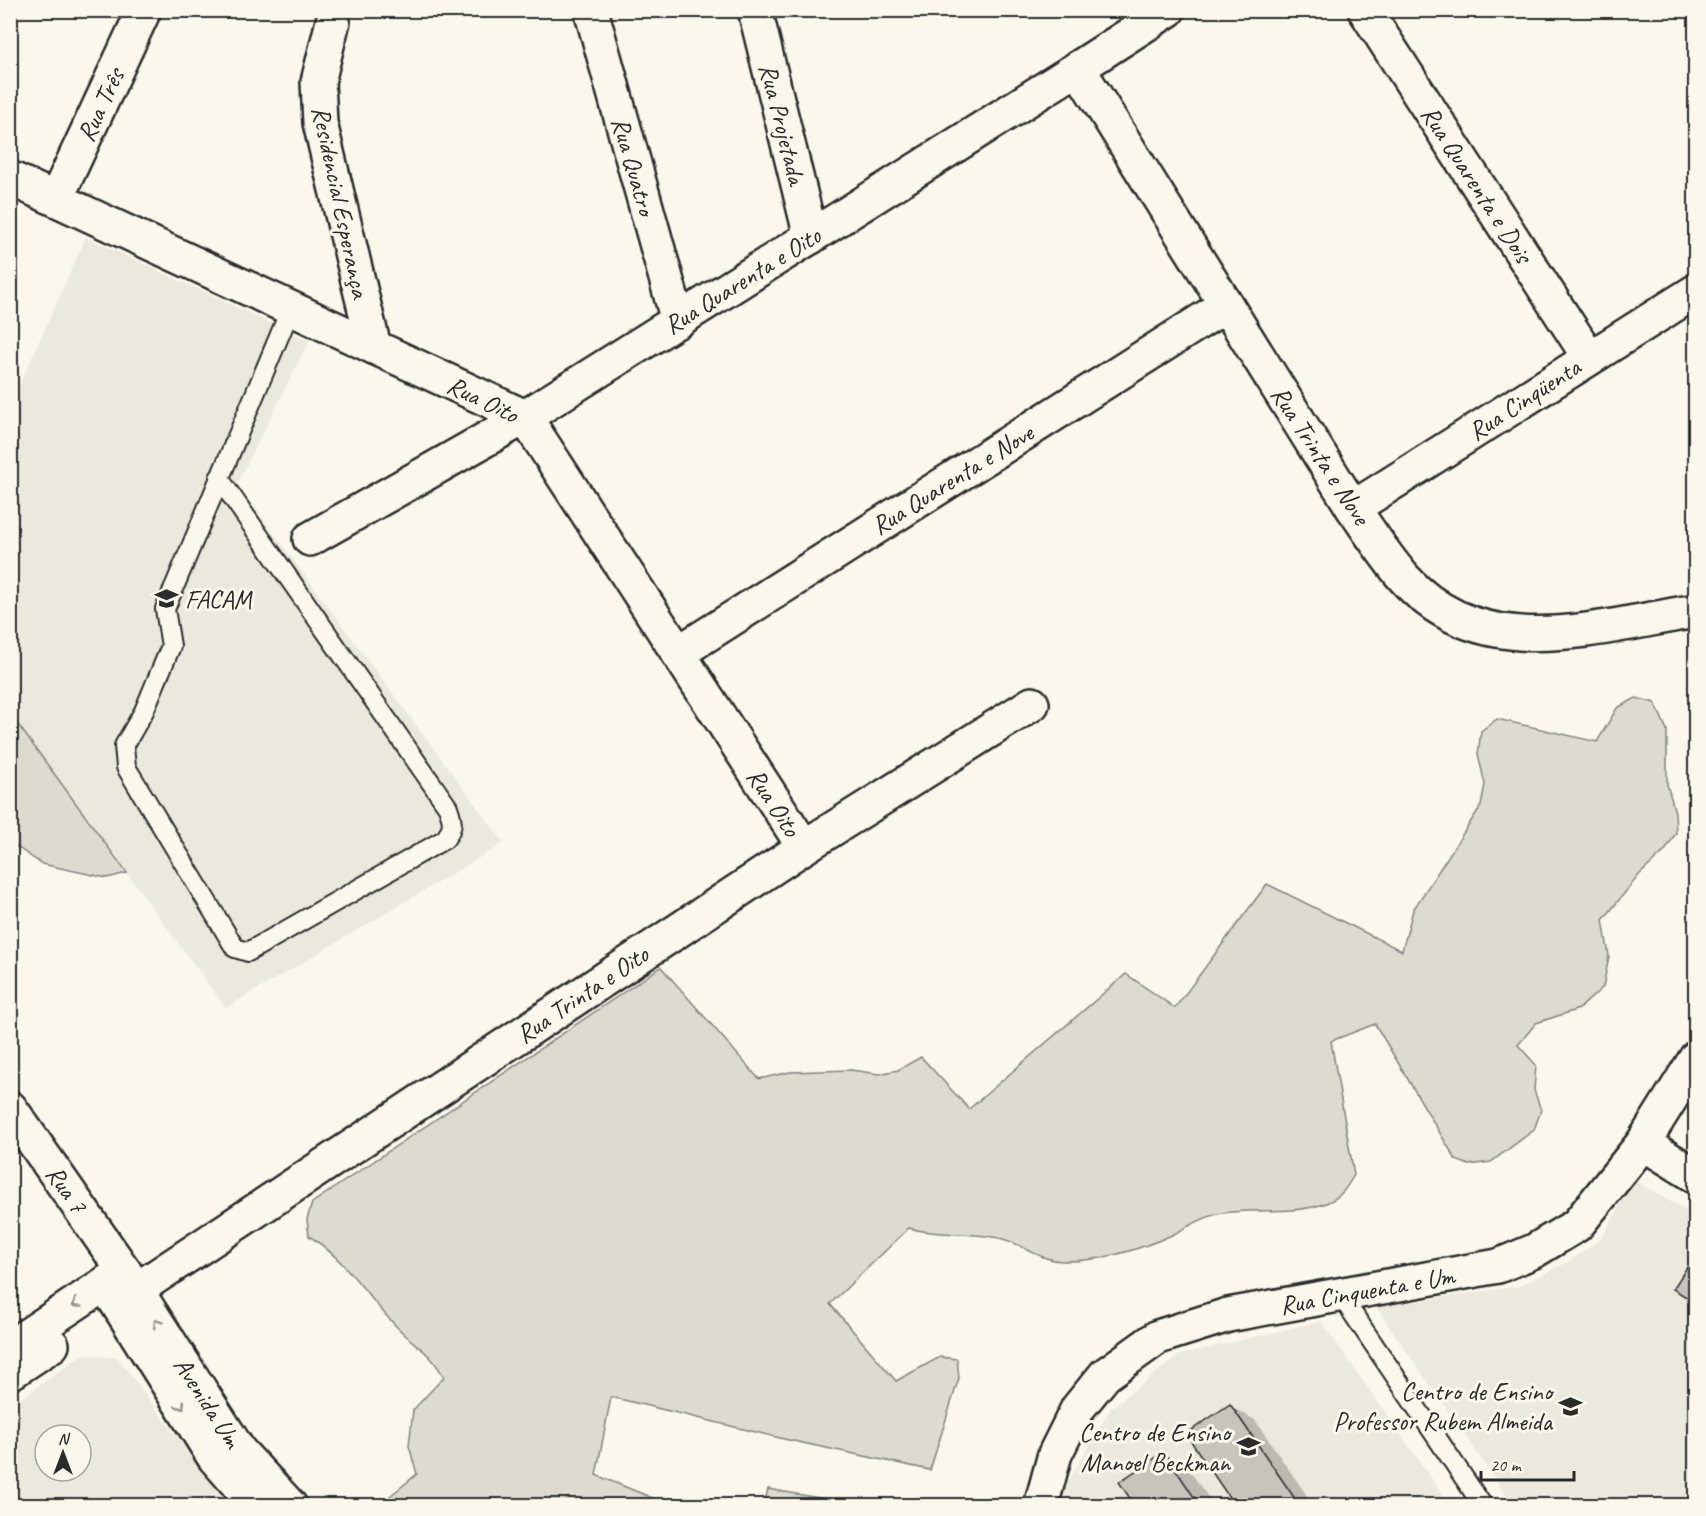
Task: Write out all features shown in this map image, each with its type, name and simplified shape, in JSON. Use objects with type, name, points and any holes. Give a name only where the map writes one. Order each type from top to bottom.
[{"type":"street","name":"Rua Três","points":[[56,199],[144,10]]},
{"type":"street","name":"Rua Quatro","points":[[591,10],[678,321]]},
{"type":"street","name":"Rua Projetada","points":[[754,10],[811,237]]},
{"type":"street","name":"Rua Quarenta e Oito","points":[[310,538],[525,417],[1168,10]]},
{"type":"street","name":"Rua Quarenta e Dois","points":[[1365,10],[1589,357]]},
{"type":"street","name":"Residencial Esperança","points":[[333,21],[318,82],[320,123],[374,347]]},
{"type":"street","name":"Rua Trinta e Nove","points":[[1077,68],[1353,508],[1404,578],[1422,596],[1460,620],[1483,629],[1531,635],[1561,633],[1695,611]]},
{"type":"street","name":"Rua Oito","points":[[10,178],[525,417],[804,847]]},
{"type":"street","name":"Rua Cinqüenta","points":[[1353,508],[1695,291]]},
{"type":"street","name":"Rua Quarenta e Nove","points":[[678,653],[1226,305]]},
{"type":"street","name":"Rua Trinta e Oito","points":[[120,1287],[804,847],[1032,704]]},
{"type":"street","name":"Rua Cinquenta e Um","points":[[1041,1506],[1055,1454],[1078,1408],[1105,1376],[1158,1337],[1228,1315],[1498,1266],[1534,1251],[1577,1225],[1643,1143],[1695,1058]]},
{"type":"street","name":"Rua 7","points":[[10,1108],[120,1287]]},
{"type":"street","points":[[1643,1143],[1695,1176]]},
{"type":"street","points":[[10,1347],[120,1287]]},
{"type":"street","points":[[10,1373],[120,1287]]},
{"type":"street","name":"Avenida Um","points":[[120,1287],[213,1457],[257,1506]]},
{"type":"street","name":"Avenida Um","points":[[120,1287],[239,1451],[290,1506]]},
{"type":"lane","points":[[219,478],[448,807],[453,820],[452,831],[445,839],[248,952],[235,948],[126,767],[123,756],[124,746],[144,711],[171,646],[165,609],[219,478],[291,308]]},
{"type":"lane","points":[[1341,1296],[1483,1506]]},
{"type":"shaded area","name":"FACAM","points":[[86,237],[309,341],[237,484],[504,843],[226,1008],[11,715],[10,406]]},
{"type":"shaded area","points":[[1636,698],[1655,703],[1667,730],[1667,784],[1675,812],[1676,833],[1665,851],[1639,875],[1603,920],[1609,956],[1603,987],[1579,1009],[1536,1023],[1518,1045],[1536,1065],[1534,1090],[1541,1110],[1534,1130],[1491,1162],[1469,1165],[1456,1160],[1375,1024],[1331,1041],[1354,1175],[1343,1192],[1331,1201],[1300,1209],[1212,1215],[1172,1235],[1132,1250],[1076,1261],[1046,1258],[1003,1239],[909,1228],[830,1304],[896,1381],[940,1357],[957,1359],[959,1378],[930,1470],[784,1439],[611,1397],[596,1475],[670,1505],[379,1505],[417,1474],[409,1446],[413,1410],[444,1377],[433,1360],[386,1315],[345,1267],[309,1236],[307,1219],[312,1203],[661,967],[759,1079],[790,1072],[851,1070],[879,1074],[898,1070],[921,1057],[969,1109],[1126,974],[1175,1008],[1267,884],[1402,951],[1413,910],[1481,806],[1485,784],[1478,754],[1481,731],[1497,719],[1597,742],[1617,708]]},
{"type":"shaded area","points":[[10,715],[127,873],[107,878],[42,864],[11,843]]},
{"type":"shaded area","name":"Centro de Ensino Professor Rubem Almeida","points":[[1634,1180],[1695,1216],[1695,1505],[1513,1505],[1376,1307],[1519,1286],[1568,1262],[1601,1239]]},
{"type":"shaded area","name":"Centro de Ensino Manoel Beckman","points":[[1321,1321],[1450,1505],[1064,1506],[1065,1487],[1111,1408],[1179,1355]]},
{"type":"shaded area","points":[[83,1354],[118,1358],[228,1505],[11,1505],[11,1406]]},
{"type":"shaded area","points":[[768,1489],[859,1505],[764,1505]]},
{"type":"building","points":[[1696,1253],[1696,1303],[1673,1289]]},
{"type":"building","points":[[1230,1404],[1300,1506],[1235,1506],[1186,1434]]},
{"type":"building","points":[[1164,1452],[1200,1506],[1135,1506],[1119,1482]]},
{"type":"place","name":"FACAM","points":[[167,599]]},
{"type":"place","name":"Centro de Ensino Professor Rubem Almeida","points":[[1570,1406]]},
{"type":"place","name":"Centro de Ensino Manoel Beckman","points":[[1248,1447]]}]
